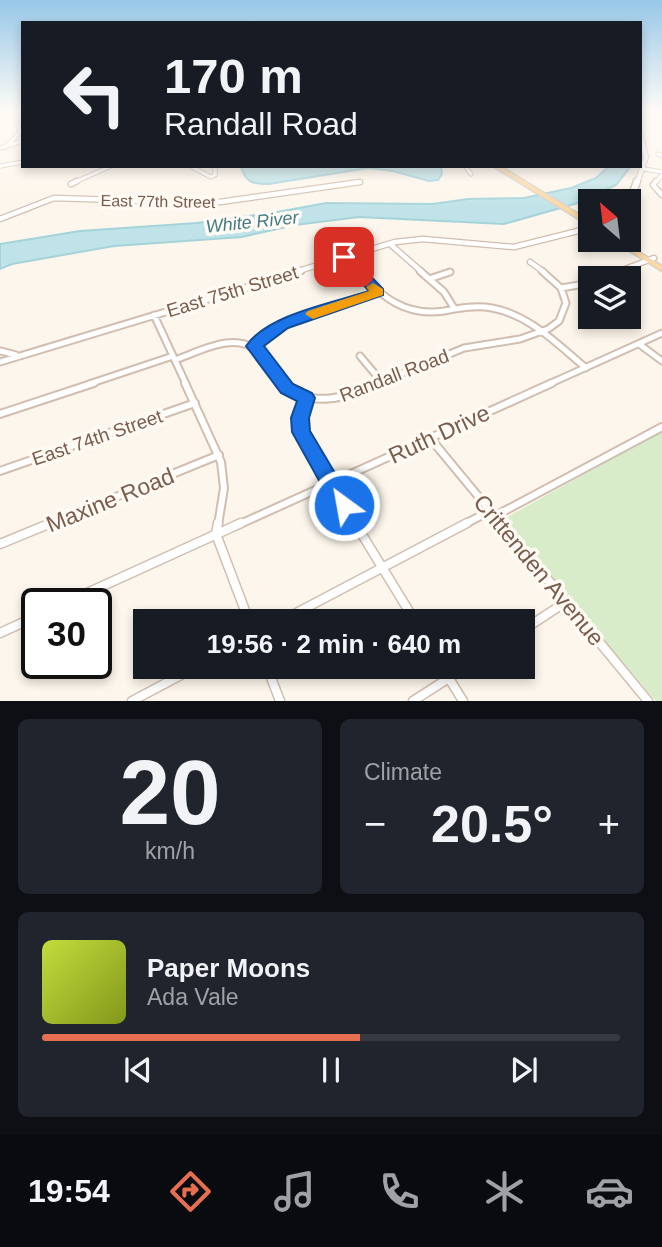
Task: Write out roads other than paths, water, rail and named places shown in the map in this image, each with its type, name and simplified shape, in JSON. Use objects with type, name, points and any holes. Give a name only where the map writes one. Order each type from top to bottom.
[{"type":"main road","points":[[501,168],[578,216]]},
{"type":"main road","points":[[639,252],[655,260],[662,269]]},
{"type":"street","points":[[634,189],[644,168],[645,144]]},
{"type":"street","points":[[0,166],[21,162]]},
{"type":"street","points":[[71,184],[107,168]]},
{"type":"street","points":[[195,168],[211,177],[215,175],[215,168]]},
{"type":"street","points":[[466,168],[471,174]]},
{"type":"street","points":[[644,168],[662,174],[653,184],[662,195]]},
{"type":"street","name":"East 77th Street","points":[[0,219],[54,198],[213,204],[360,182]]},
{"type":"street","name":"East 75th Street","points":[[1,361],[389,244],[424,239],[517,247],[578,228]]},
{"type":"street","points":[[389,244],[444,292],[454,308]]},
{"type":"street","points":[[344,257],[393,305],[411,311],[435,312],[478,306],[504,311],[541,331],[586,368]]},
{"type":"street","points":[[638,266],[655,260]]},
{"type":"street","points":[[530,262],[561,288],[578,285]]},
{"type":"street","points":[[429,279],[450,272]]},
{"type":"street","name":"Randall Road","points":[[306,398],[333,399],[459,349],[509,342],[541,331],[555,324],[564,313],[566,303],[561,288]]},
{"type":"street","points":[[254,346],[283,324],[378,292]]},
{"type":"street","points":[[154,315],[219,455],[224,488],[216,534],[244,609]]},
{"type":"street","name":"Ruth Drive","points":[[98,588],[662,333]]},
{"type":"street","points":[[0,414],[229,343],[254,346],[287,388],[306,398],[300,418],[301,432],[408,609]]},
{"type":"street","points":[[0,344],[1,361]]},
{"type":"street","points":[[639,344],[662,361]]},
{"type":"street","points":[[1,351],[10,355],[30,353]]},
{"type":"street","points":[[360,356],[381,381]]},
{"type":"street","name":"East 74th Street","points":[[0,471],[195,403]]},
{"type":"street","points":[[304,609],[662,427]]},
{"type":"street","name":"Crittenden Avenue","points":[[430,438],[648,701]]},
{"type":"street","name":"Maxine Road","points":[[0,544],[219,455]]},
{"type":"street","points":[[535,622],[566,602]]},
{"type":"street","points":[[0,633],[21,623]]},
{"type":"street","points":[[132,701],[173,679]]},
{"type":"street","points":[[272,679],[280,701]]},
{"type":"street","points":[[413,701],[447,679]]},
{"type":"street","points":[[450,679],[463,701]]},
{"type":"water","points":[[241,168],[368,168],[269,184],[251,182]]},
{"type":"water","points":[[368,168],[441,168],[442,174],[438,180],[429,181],[393,171]]},
{"type":"water","name":"White River","points":[[607,168],[629,168],[616,185],[608,189],[578,189],[578,203],[504,224],[359,217],[295,225],[242,237],[114,246],[12,264],[0,269],[0,244],[80,231],[197,223],[326,203],[433,204],[468,199],[524,198],[571,188],[596,178]]}]
